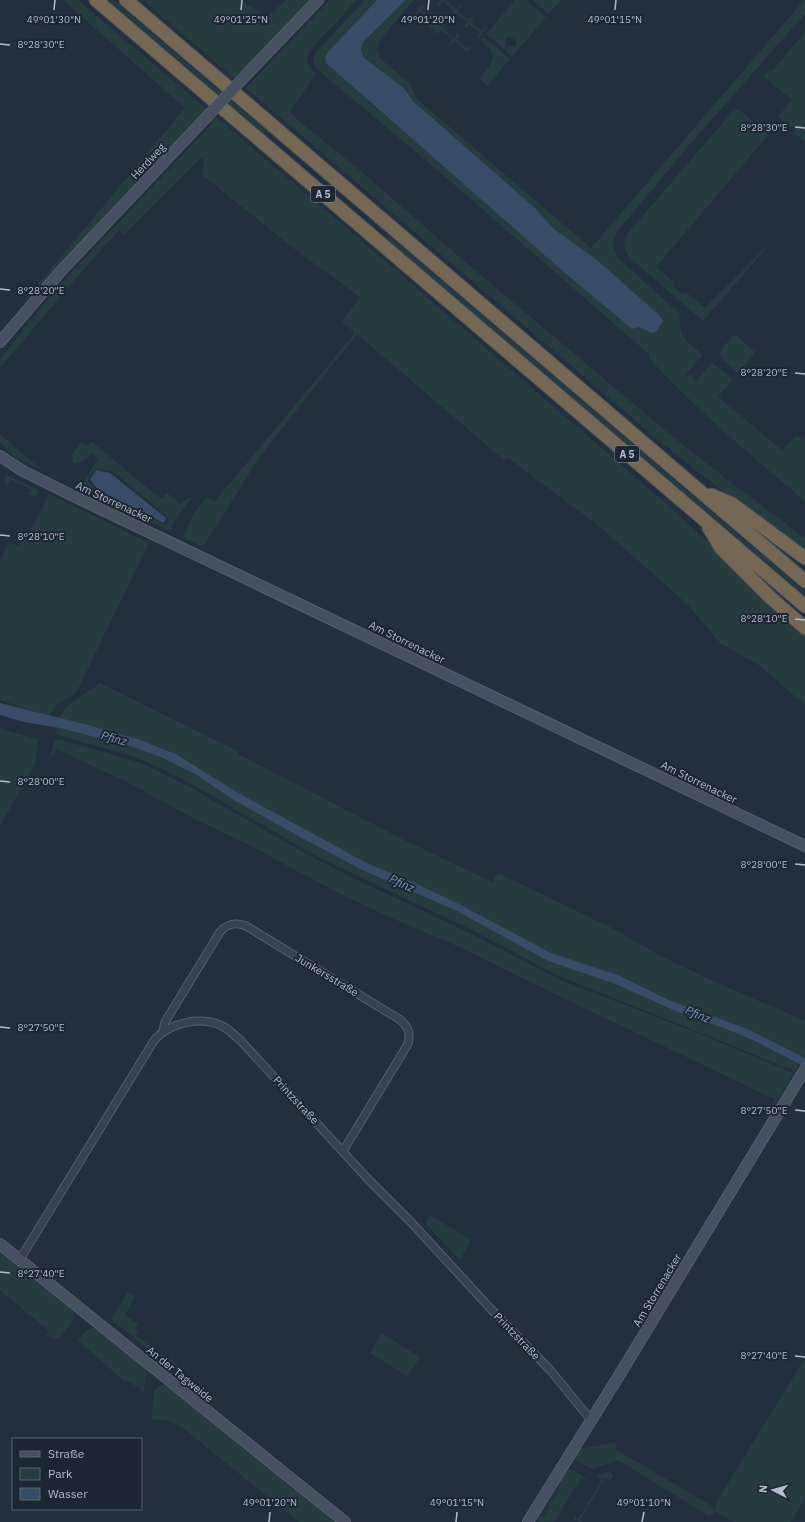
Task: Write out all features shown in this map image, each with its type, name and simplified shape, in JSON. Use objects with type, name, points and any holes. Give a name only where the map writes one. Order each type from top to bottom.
[{"type":"highway","name":"A 5","points":[[96,0],[805,606]]},
{"type":"highway","name":"A 5","points":[[126,0],[805,581]]},
{"type":"highway","points":[[702,492],[732,504],[805,558]]},
{"type":"highway","points":[[704,520],[721,548],[771,598],[805,628]]},
{"type":"street","name":"Herdweg","points":[[0,342],[61,271],[318,0]]},
{"type":"street","name":"Am Storrenacker","points":[[0,456],[23,471],[79,499],[805,846]]},
{"type":"street","name":"Junkersstraße","points":[[163,1031],[165,1022],[220,932],[228,925],[239,923],[399,1019],[408,1028],[410,1039],[408,1044],[343,1151]]},
{"type":"street","name":"Printzstraße","points":[[20,1259],[155,1039],[163,1031],[178,1024],[208,1022],[222,1026],[240,1040],[367,1178],[409,1220],[551,1372],[591,1420]]},
{"type":"street","name":"Am Storrenacker","points":[[528,1522],[804,1070]]},
{"type":"street","name":"An der Tagweide","points":[[0,1244],[345,1522]]},
{"type":"green space","points":[[63,0],[78,0],[356,236],[670,507],[706,540],[805,635],[805,705],[760,666],[720,643],[687,604],[599,526],[507,457],[504,460],[357,334],[259,458],[203,547],[183,537],[194,513],[207,497],[215,501],[355,333],[342,322],[360,297],[297,251],[201,174],[204,164],[202,157],[125,234],[119,230],[0,368],[0,359],[56,289],[212,124],[201,115],[52,275],[15,312],[185,108]]},
{"type":"green space","points":[[109,0],[113,0],[265,130],[264,133]]},
{"type":"green space","points":[[143,0],[241,0],[267,17],[286,0],[313,0],[235,79]]},
{"type":"green space","points":[[330,0],[357,0],[310,50],[307,60],[316,74],[291,110],[293,116],[362,172],[463,260],[672,436],[805,538],[805,553],[700,474],[651,434],[246,88]]},
{"type":"green space","points":[[365,0],[377,0],[327,53],[373,105],[634,329],[640,327],[648,331],[597,260],[554,229],[535,208],[413,101],[404,88],[364,58],[361,51],[362,45],[365,40],[406,0],[414,0],[380,40],[377,49],[380,58],[411,85],[417,99],[591,248],[805,0],[805,14],[691,143],[617,232],[614,239],[614,246],[615,252],[619,259],[680,314],[680,329],[684,338],[703,355],[684,376],[691,375],[695,379],[695,382],[712,363],[733,379],[718,397],[782,450],[797,435],[805,441],[805,501],[705,414],[649,358],[650,355],[436,169],[318,70],[314,61],[316,52]]},
{"type":"green space","points":[[441,0],[445,0],[456,9],[460,5],[461,6],[458,11],[469,20],[473,16],[474,18],[471,22],[482,31],[486,27],[487,28],[478,39],[477,38],[480,33],[469,24],[466,28],[464,27],[467,22],[456,13],[452,17],[451,15],[454,11],[443,1],[439,6],[437,4]]},
{"type":"green space","points":[[515,0],[526,0],[546,17],[512,57],[505,50],[507,47],[516,46],[515,37],[506,37],[506,46],[504,49],[486,34]]},
{"type":"green space","points":[[532,0],[561,0],[549,14]]},
{"type":"green space","points":[[425,5],[422,10],[428,15],[432,11],[433,13],[430,17],[441,27],[445,22],[446,24],[443,28],[454,38],[458,33],[460,35],[456,39],[467,49],[471,45],[472,46],[467,52],[455,41],[451,45],[449,44],[453,39],[441,30],[438,34],[427,25],[431,21],[428,19],[425,23],[423,22],[426,17],[420,12],[416,16],[417,10]]},
{"type":"green space","points":[[805,32],[804,141],[794,133],[796,131],[778,116],[792,100],[763,76],[767,71],[773,70]]},
{"type":"green space","points":[[484,37],[510,59],[487,86],[479,78],[490,66],[492,58],[491,50],[480,40]]},
{"type":"green space","points":[[738,109],[769,134],[656,267],[675,283],[673,286],[683,295],[686,292],[705,308],[776,237],[703,321],[629,257],[625,248],[624,240],[627,234],[732,112]]},
{"type":"green space","points":[[389,236],[805,592],[805,595],[387,239]]},
{"type":"green space","points":[[733,336],[737,336],[755,352],[738,373],[721,358],[720,355],[724,346]]},
{"type":"green space","points":[[0,434],[42,470],[13,456],[0,442]]},
{"type":"green space","points":[[91,441],[161,499],[167,493],[180,503],[195,495],[177,516],[170,531],[84,489],[84,481],[98,460],[92,454],[83,462],[73,464],[72,454],[74,454],[74,451],[82,442],[87,446]],"holes":[[[96,468],[112,471],[166,515],[169,519],[166,525],[102,495],[96,491],[88,481],[88,478]]]},
{"type":"green space","points":[[7,475],[39,490],[37,496],[34,497],[29,495],[32,490],[11,480],[8,485],[6,484],[4,481]]},
{"type":"green space","points":[[49,494],[149,543],[77,691],[70,697],[59,702],[53,709],[50,716],[0,700],[0,561],[9,542],[18,546],[38,517]]},
{"type":"green space","points":[[100,683],[239,752],[238,754],[402,839],[492,882],[498,873],[610,927],[659,955],[713,981],[805,1021],[805,1054],[803,1057],[750,1030],[669,1000],[618,975],[551,953],[415,883],[367,863],[240,794],[176,754],[157,746],[60,718],[62,713],[71,703]]},
{"type":"green space","points":[[57,727],[133,747],[163,758],[195,774],[237,802],[364,871],[455,910],[548,961],[613,983],[680,1013],[753,1040],[799,1064],[795,1071],[557,975],[472,930],[320,858],[188,782],[158,767],[138,758],[59,735],[56,733]]},
{"type":"green space","points":[[0,729],[38,739],[35,764],[0,826]]},
{"type":"green space","points":[[58,739],[141,763],[193,789],[313,858],[472,934],[560,980],[693,1031],[793,1073],[772,1108],[774,1099],[464,949],[389,917],[343,895],[263,852],[193,818],[131,784],[57,749],[49,761],[54,742]]},
{"type":"green space","points":[[430,1215],[471,1240],[460,1260],[425,1223]]},
{"type":"green space","points":[[1,1249],[74,1309],[73,1321],[58,1339],[52,1339],[47,1336],[49,1331],[0,1290]]},
{"type":"green space","points":[[128,1292],[135,1297],[125,1315],[138,1324],[135,1329],[138,1331],[136,1336],[182,1368],[179,1374],[111,1319]]},
{"type":"green space","points":[[92,1328],[98,1329],[144,1366],[146,1370],[144,1392],[127,1380],[125,1382],[78,1340],[87,1330]]},
{"type":"green space","points":[[382,1333],[420,1357],[408,1376],[370,1353]]},
{"type":"green space","points":[[805,1358],[805,1499],[791,1522],[734,1522],[714,1511],[717,1501]]},
{"type":"green space","points":[[162,1385],[169,1385],[339,1522],[299,1522],[178,1424],[170,1421],[151,1419],[154,1390]]},
{"type":"green space","points":[[617,1442],[615,1449],[714,1507],[714,1511],[710,1517],[618,1460],[592,1469],[573,1458],[579,1449]]},
{"type":"green space","points":[[566,1470],[573,1470],[585,1478],[586,1481],[581,1478],[554,1522],[539,1522],[538,1520],[540,1517],[543,1517],[550,1506],[549,1504],[551,1500],[553,1500],[559,1491],[558,1488]]},
{"type":"green space","points":[[610,1471],[613,1476],[610,1481],[605,1478],[580,1520],[583,1522],[579,1522],[574,1519],[574,1516],[578,1519],[602,1480],[597,1475]]},
{"type":"water","points":[[377,0],[406,0],[365,40],[361,49],[364,58],[404,88],[413,101],[535,208],[554,229],[597,260],[659,315],[663,321],[656,332],[651,333],[640,327],[632,329],[565,273],[326,63],[325,58],[327,53]]},
{"type":"water","points":[[96,470],[110,473],[166,518],[164,523],[98,490],[90,479]]},
{"type":"water","name":"Pfinz","points":[[0,703],[88,725],[140,740],[176,754],[240,794],[367,863],[415,883],[461,905],[551,953],[618,975],[669,1000],[750,1030],[805,1058],[805,1067],[753,1040],[680,1013],[613,983],[548,961],[455,910],[364,871],[237,802],[195,774],[163,758],[133,747],[60,728],[24,722],[0,715]]}]
